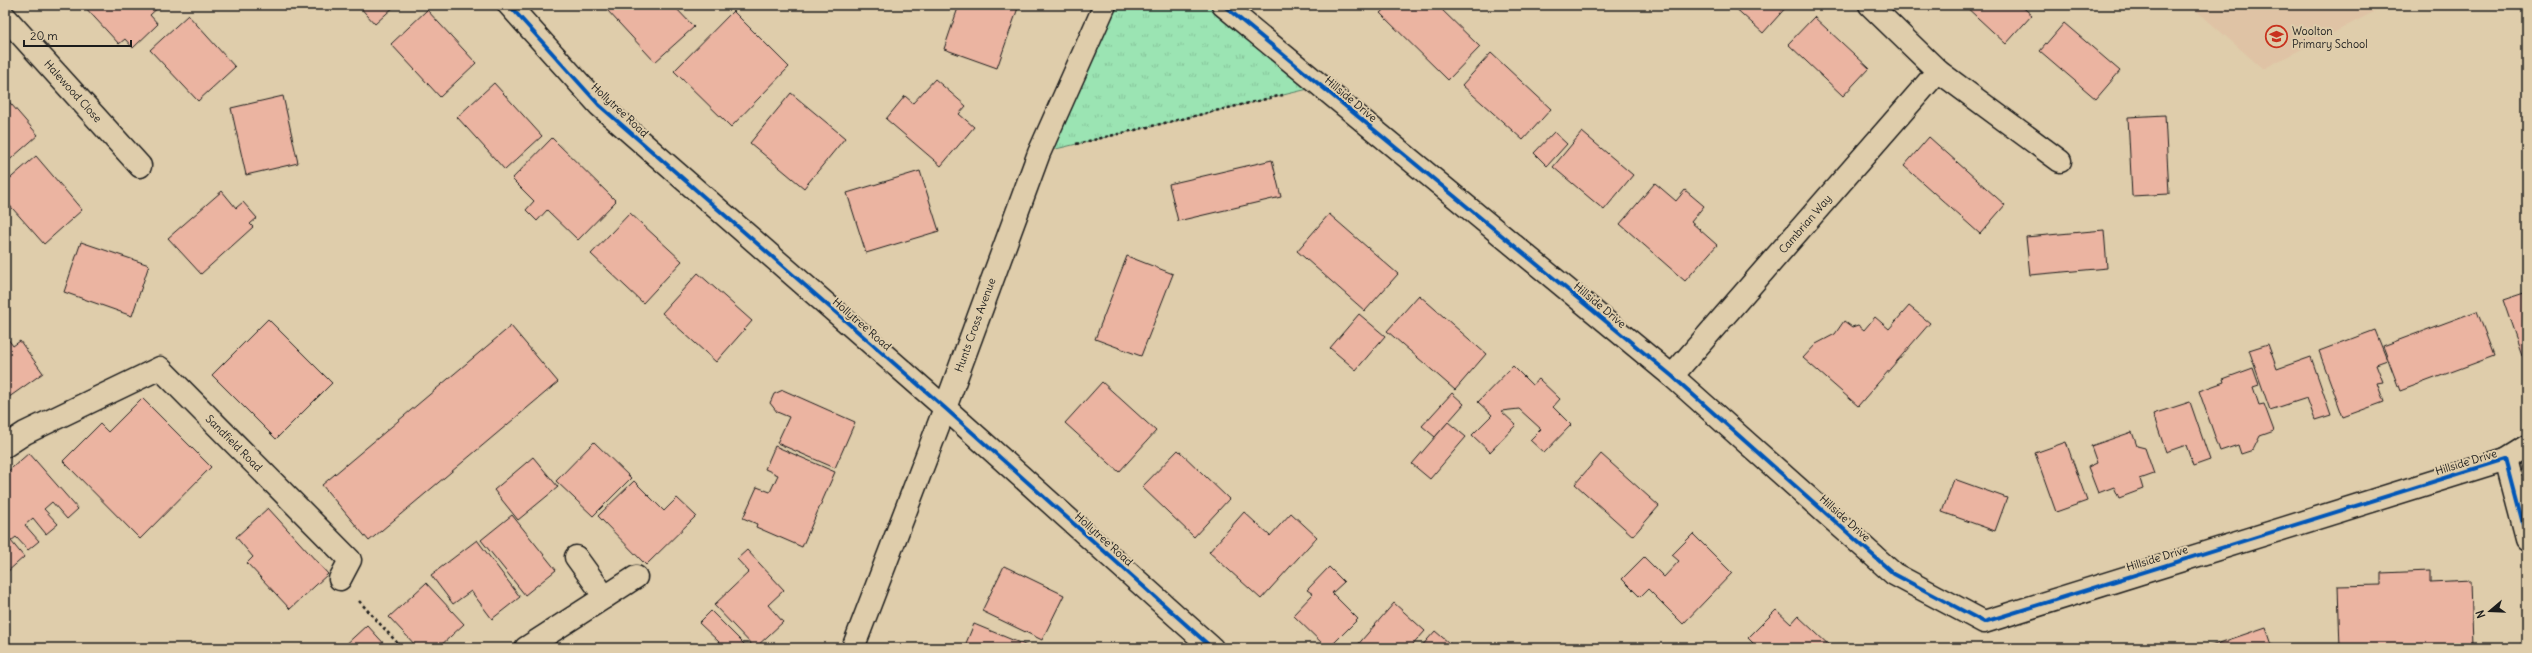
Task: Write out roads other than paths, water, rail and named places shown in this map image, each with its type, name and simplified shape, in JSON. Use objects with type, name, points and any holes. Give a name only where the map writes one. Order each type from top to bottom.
[{"type":"street","name":"Hollytree Road","points":[[509,5],[599,105],[945,408],[1212,648]]},
{"type":"street","name":"Hunts Cross Avenue","points":[[853,648],[945,408],[1038,153],[1105,5]]},
{"type":"street","name":"Hillside Drive","points":[[1223,5],[1672,376],[1894,574],[1984,622],[2506,458],[2527,539]]},
{"type":"street","points":[[1870,5],[1938,71],[2060,161]]},
{"type":"street","name":"Halewood Close","points":[[5,17],[140,166]]},
{"type":"street","name":"Cambrian Way","points":[[1672,376],[1938,71]]},
{"type":"street","name":"Sandfield Road","points":[[5,446],[25,433],[160,368],[350,560],[340,579]]},
{"type":"street","points":[[2506,458],[2527,446]]},
{"type":"street","points":[[576,557],[605,597]]},
{"type":"street","points":[[526,648],[636,577]]},
{"type":"place","name":"Woolton Primary School","points":[[2276,37]]}]
